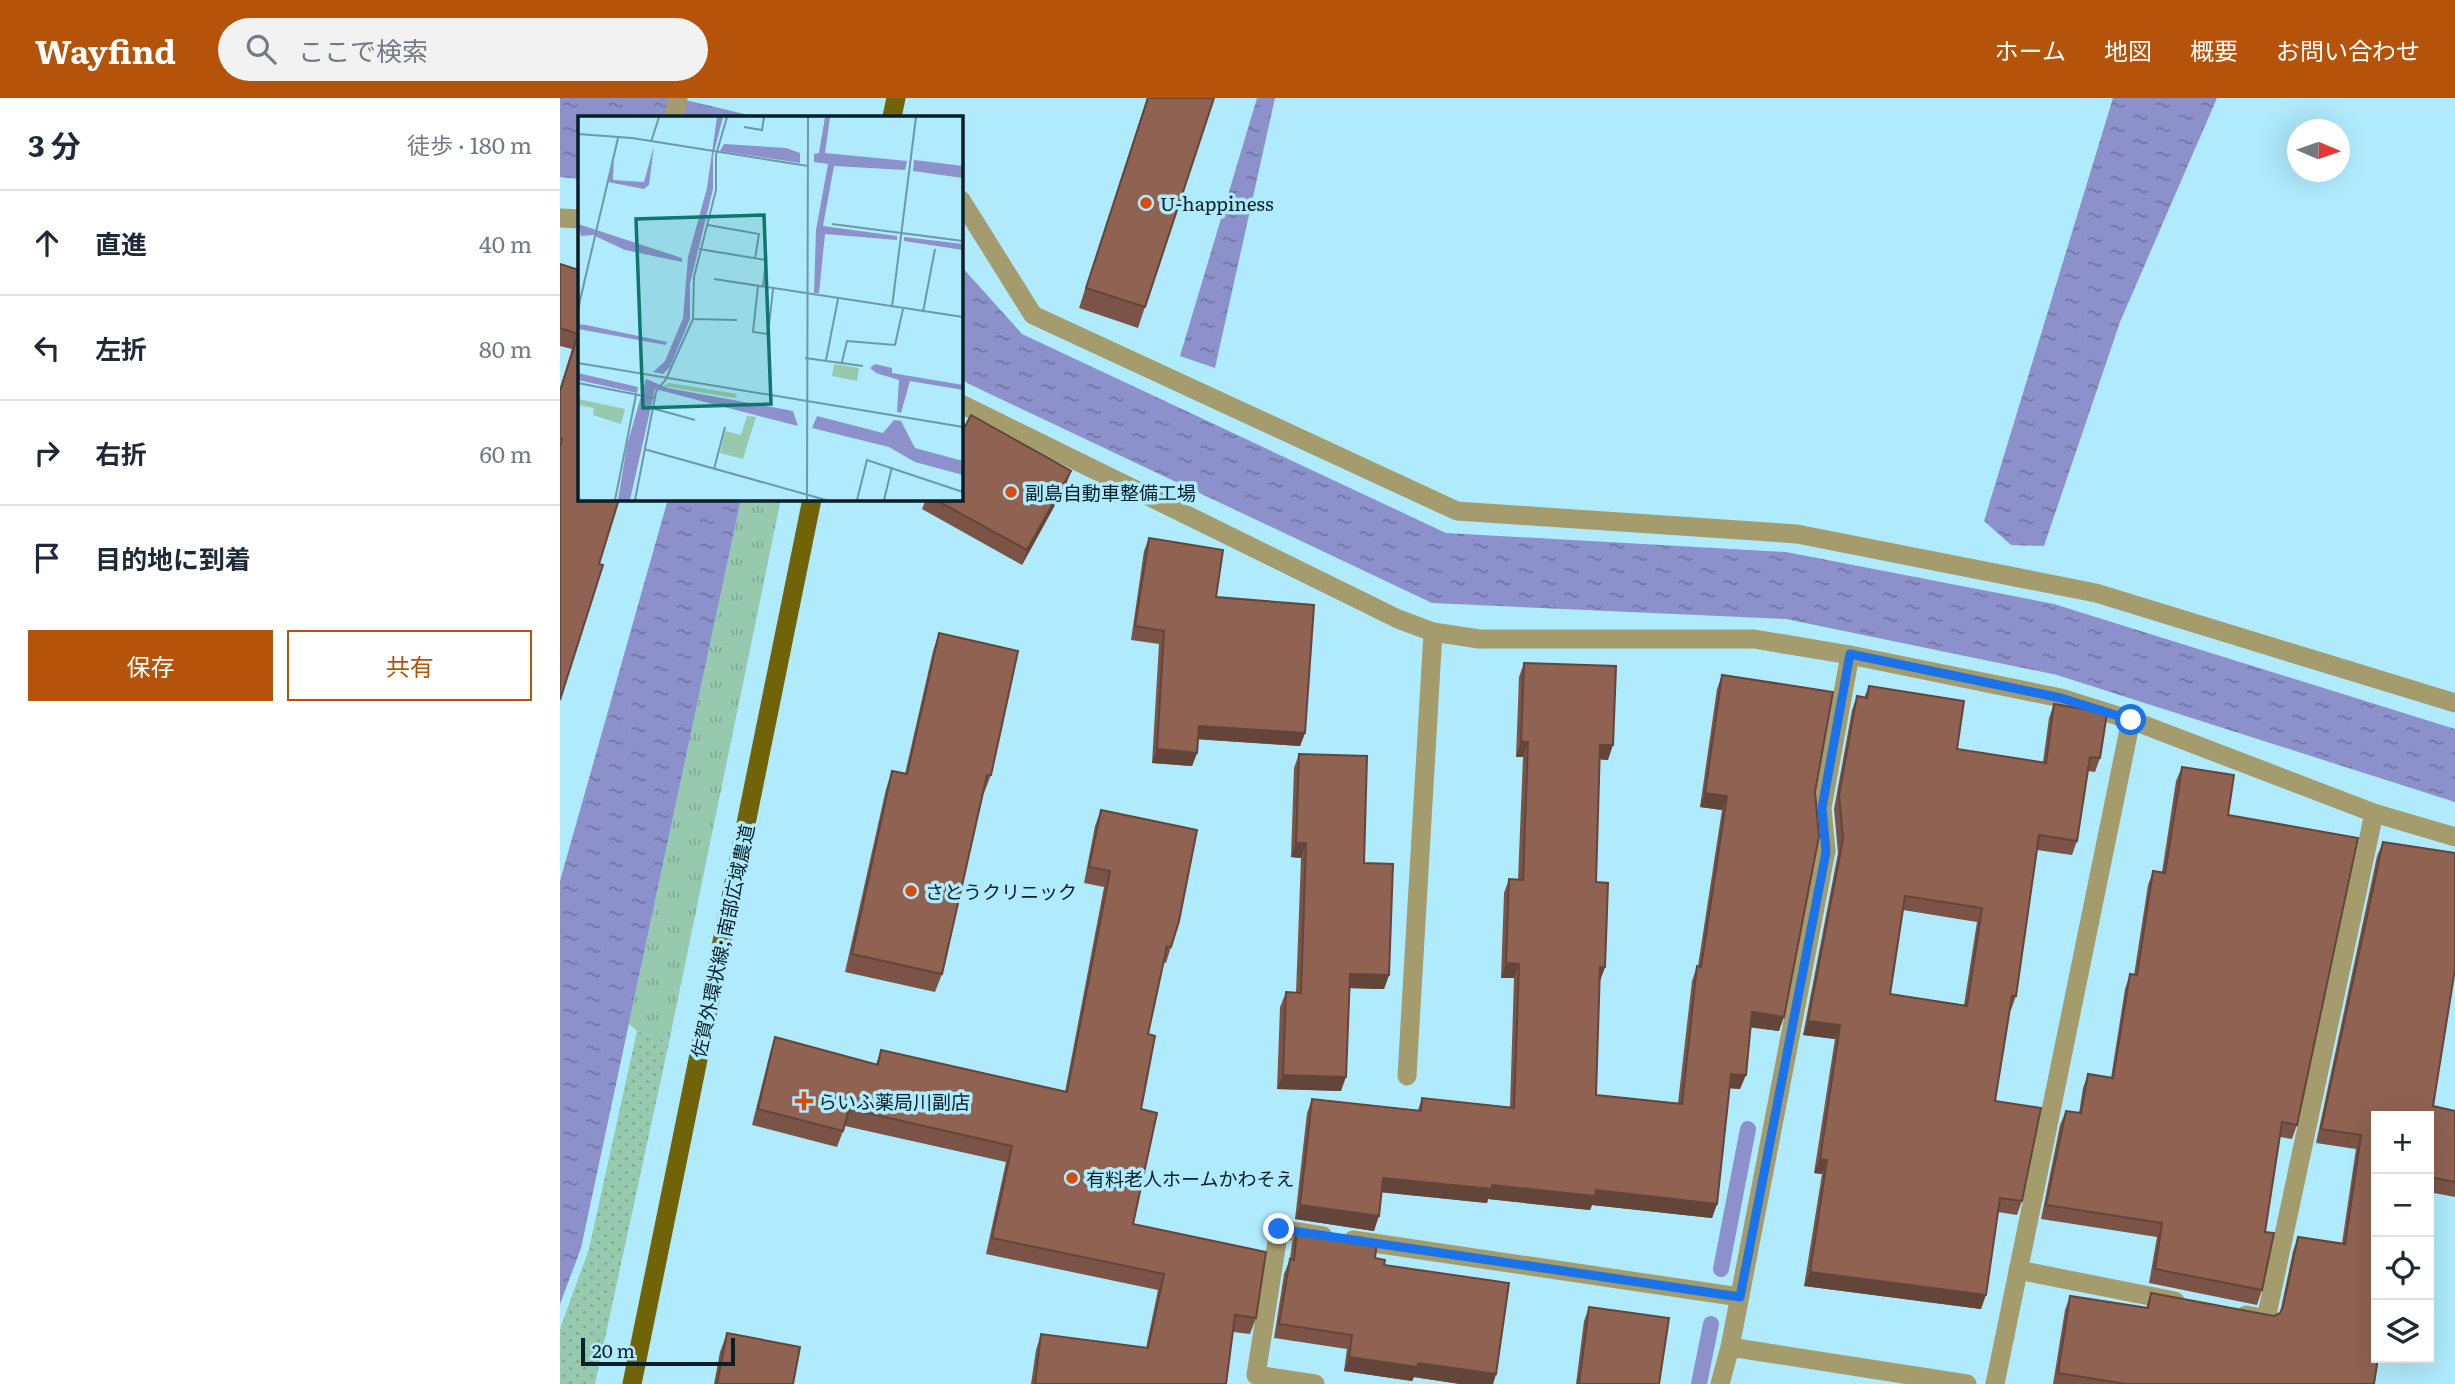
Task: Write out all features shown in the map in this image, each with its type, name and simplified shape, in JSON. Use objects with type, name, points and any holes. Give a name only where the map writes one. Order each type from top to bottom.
[{"type":"main road","points":[[892,116],[896,98]]},
{"type":"main road","name":"佐賀外環状線; 南部広域農道","points":[[632,1384],[813,500]]},
{"type":"street","points":[[674,116],[678,98]]},
{"type":"street","points":[[962,202],[1033,315],[1457,511],[1797,534],[2096,593],[2455,703]]},
{"type":"street","points":[[560,218],[578,219]]},
{"type":"street","points":[[962,404],[1398,619],[1433,632],[1479,639],[1754,639],[1850,654],[2061,698],[2131,720],[2374,813],[2455,837]]},
{"type":"street","points":[[1407,1076],[1433,632]]},
{"type":"street","points":[[1720,1384],[1740,1297],[1826,852],[1822,808],[1850,654]]},
{"type":"street","points":[[1995,1384],[2131,720]]},
{"type":"street","points":[[2227,1312],[2266,1319],[2374,813]]},
{"type":"street","points":[[1315,1384],[1255,1375],[1279,1229],[1740,1297]]},
{"type":"street","points":[[2018,1270],[2188,1304]]},
{"type":"street","points":[[1730,1347],[1967,1384]]},
{"type":"green space","points":[[741,500],[781,500],[669,1042],[637,1031],[629,1024]]},
{"type":"green space","points":[[637,1031],[669,1042],[595,1384],[560,1384],[560,1329],[589,1249]]},
{"type":"water","points":[[560,98],[677,98],[753,116],[578,116],[578,179],[560,177]]},
{"type":"water","points":[[1257,98],[1275,98],[1215,368],[1180,356]]},
{"type":"water","points":[[2113,98],[2217,98],[2120,322],[2044,546],[2011,545],[1984,521]]},
{"type":"water","points":[[962,267],[1022,334],[1446,533],[1786,552],[2054,604],[2455,729],[2455,802],[2057,675],[1786,619],[1432,603],[967,383],[962,378]]},
{"type":"water","points":[[668,500],[741,500],[581,1248],[560,1304],[560,881]]},
{"type":"building","name":"U-happiness","points":[[1148,98],[1214,98],[1145,307],[1086,288]]},
{"type":"building","points":[[560,264],[578,270],[578,334],[560,328]]},
{"type":"building","points":[[578,334],[578,500],[619,500],[599,564],[603,565],[560,700],[562,439],[560,391]]},
{"type":"building","name":"副島自動車整備工場","points":[[971,415],[1071,471],[1027,550],[936,500],[962,500],[962,432]]},
{"type":"building","points":[[1149,538],[1223,550],[1216,597],[1314,605],[1305,733],[1199,726],[1197,753],[1157,749],[1164,631],[1135,626]]},
{"type":"building","points":[[939,633],[1018,651],[991,775],[987,775],[942,974],[852,954],[892,771],[907,774]]},
{"type":"building","points":[[1524,663],[1616,666],[1613,745],[1600,745],[1596,882],[1608,883],[1605,967],[1600,967],[1596,1095],[1682,1104],[1697,966],[1701,967],[1727,796],[1705,793],[1722,675],[1833,692],[1815,792],[1819,836],[1784,1017],[1752,1012],[1746,1075],[1731,1074],[1717,1204],[1596,1190],[1595,1196],[1492,1185],[1492,1189],[1383,1178],[1379,1216],[1300,1205],[1312,1099],[1421,1111],[1422,1098],[1514,1108],[1519,964],[1506,963],[1509,879],[1523,880],[1528,742],[1521,742]]},
{"type":"building","points":[[1869,686],[1964,701],[1957,749],[2046,763],[2054,704],[2107,713],[2100,758],[2090,757],[2077,841],[2039,835],[2016,996],[2012,996],[1995,1101],[2041,1108],[2022,1201],[2000,1198],[1986,1295],[1810,1272],[1827,1160],[1820,1159],[1840,1025],[1808,1021],[1843,839],[1839,795],[1857,696],[1867,698]],"holes":[[[1905,896],[1982,908],[1967,1006],[1890,994]]]},
{"type":"building","points":[[1299,754],[1367,756],[1364,863],[1393,864],[1389,975],[1350,974],[1346,1077],[1283,1075],[1286,992],[1301,993],[1306,843],[1296,843]]},
{"type":"building","points":[[2182,767],[2234,775],[2228,815],[2358,838],[2297,1125],[2282,1122],[2265,1232],[2274,1233],[2262,1290],[2155,1269],[2162,1223],[2046,1205],[2066,1111],[2081,1113],[2088,1074],[2113,1078],[2130,974],[2137,975],[2153,871],[2165,873]]},
{"type":"building","points":[[1101,810],[1197,830],[1179,921],[1171,947],[1167,946],[1148,1034],[1155,1036],[1141,1109],[1157,1113],[1133,1224],[1266,1252],[1256,1318],[1235,1315],[1226,1384],[1035,1384],[1041,1334],[1148,1348],[1164,1274],[992,1238],[1012,1146],[849,1109],[843,1131],[758,1109],[775,1037],[878,1065],[881,1050],[1067,1092],[1110,871],[1089,867]]},
{"type":"building","points":[[2383,842],[2455,853],[2455,969],[2433,1106],[2455,1111],[2455,1182],[2434,1178],[2434,1111],[2371,1111],[2371,1363],[2377,1363],[2374,1384],[2126,1384],[2058,1373],[2070,1296],[2148,1308],[2151,1293],[2274,1316],[2280,1313],[2298,1237],[2345,1244],[2361,1135],[2321,1129]]},
{"type":"building","points":[[1297,1229],[1377,1241],[1375,1258],[1385,1260],[1384,1265],[1509,1283],[1496,1374],[1418,1363],[1417,1367],[1349,1357],[1352,1335],[1279,1324],[1290,1259],[1294,1260]]},
{"type":"building","points":[[1589,1307],[1669,1318],[1659,1384],[1579,1384]]},
{"type":"building","points":[[727,1333],[800,1347],[793,1384],[717,1384]]},
{"type":"waterway","points":[[1721,1269],[1748,1129]]},
{"type":"waterway","points":[[1699,1384],[1711,1324]]},
{"type":"place","name":"U-happiness","points":[[1146,203]]},
{"type":"place","name":"副島自動車整備工場","points":[[1011,492]]},
{"type":"place","name":"さとうクリニック","points":[[911,891]]},
{"type":"place","name":"らいふ薬局川副店","points":[[804,1101]]},
{"type":"place","name":"有料老人ホームかわそえ","points":[[1072,1178]]},
{"type":"route","points":[[1279,1229],[1740,1297],[1826,852],[1822,808],[1850,654],[2061,698],[2131,720]]}]
